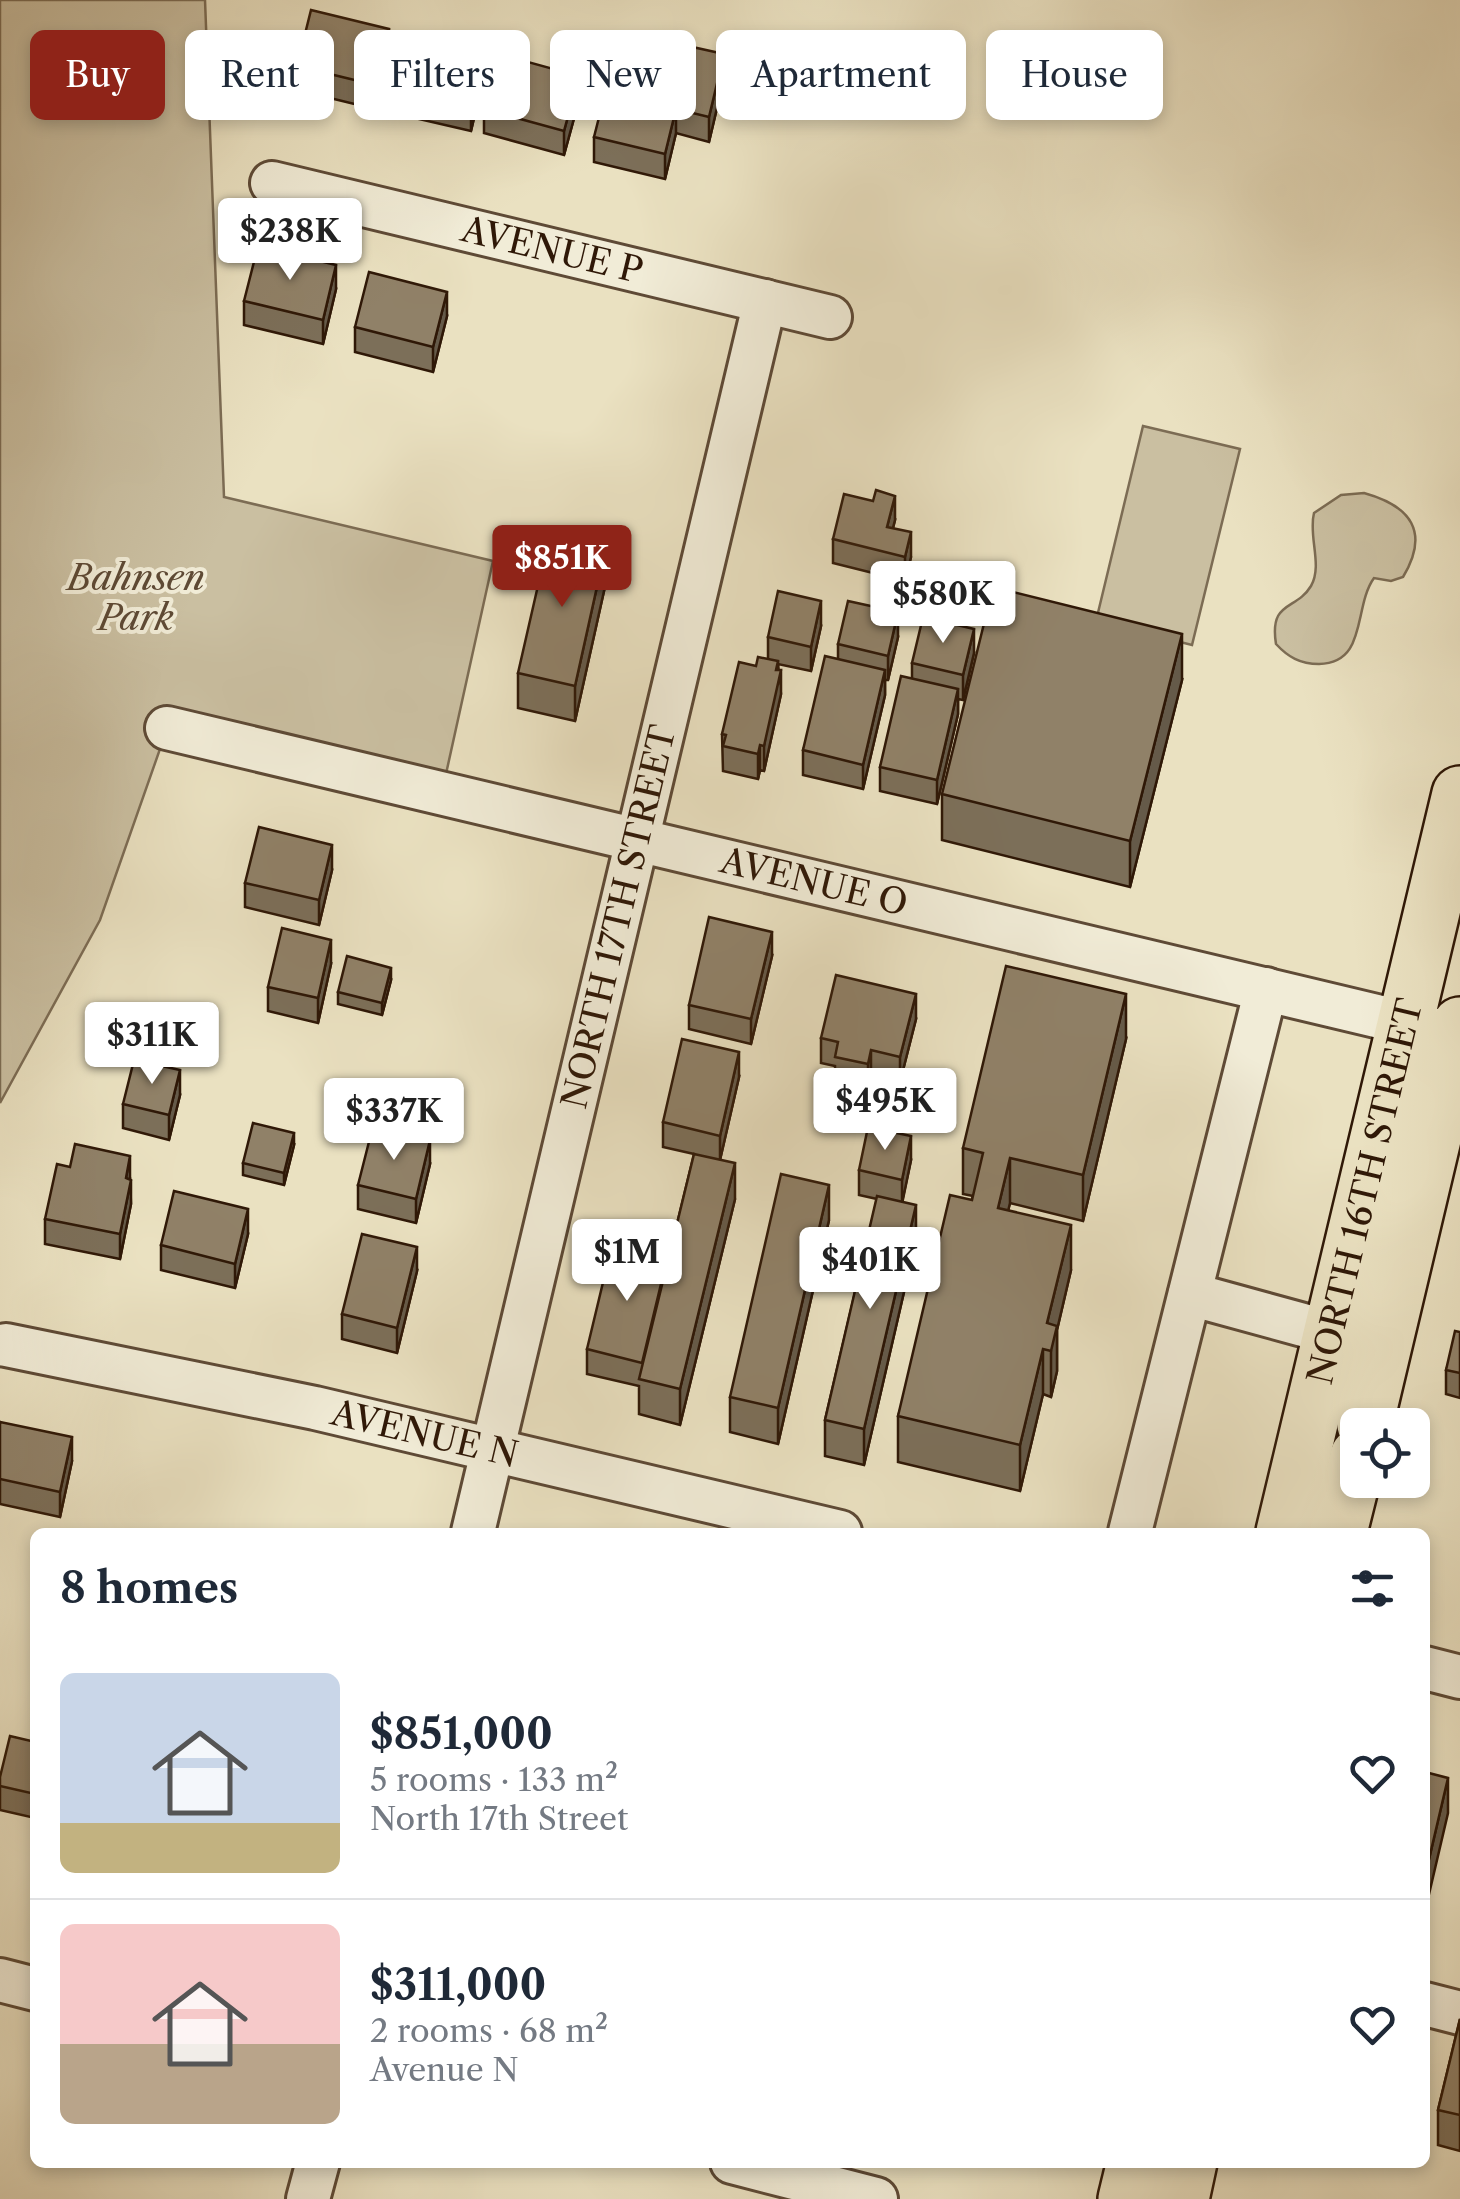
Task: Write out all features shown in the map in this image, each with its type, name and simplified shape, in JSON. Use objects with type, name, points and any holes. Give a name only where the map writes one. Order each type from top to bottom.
[{"type":"main road","name":"NORTH 16TH STREET","points":[[1285,1528],[1460,794]]},
{"type":"main road","name":"NORTH 16TH STREET","points":[[1369,1408],[1459,1032]]},
{"type":"main road","points":[[1340,1528],[1348,1498]]},
{"type":"main road","points":[[1126,2199],[1134,2168]]},
{"type":"main road","points":[[1181,2199],[1188,2168]]},
{"type":"street","name":"AVENUE P","points":[[272,183],[830,317]]},
{"type":"street","name":"NORTH 17TH STREET","points":[[474,1528],[766,301]]},
{"type":"street","name":"AVENUE O","points":[[167,728],[1405,1023],[1459,1032]]},
{"type":"street","points":[[1131,1528],[1266,989]]},
{"type":"street","points":[[1190,1294],[1384,1346]]},
{"type":"street","name":"AVENUE N","points":[[6,1345],[314,1408],[823,1528]]},
{"type":"street","points":[[1430,1669],[1460,1676]]},
{"type":"street","points":[[0,1980],[30,1988]]},
{"type":"street","points":[[1430,2005],[1460,2013]]},
{"type":"street","points":[[308,2199],[316,2168]]},
{"type":"street","points":[[755,2168],[876,2199]]},
{"type":"green space","name":"Bahnsen Park","points":[[0,0],[205,0],[206,30],[185,30],[185,120],[210,120],[224,497],[493,561],[442,792],[167,729],[100,920],[0,1103]]},
{"type":"green space","points":[[1143,426],[1240,449],[1192,645],[1096,621]]},
{"type":"green space","points":[[1364,493],[1394,505],[1411,523],[1415,547],[1411,561],[1403,577],[1391,581],[1374,578],[1357,632],[1345,654],[1319,664],[1300,661],[1276,644],[1275,630],[1280,613],[1305,594],[1314,578],[1314,513],[1341,495]]},
{"type":"building","points":[[311,10],[389,29],[354,30],[354,80],[334,75],[334,30],[306,30]]},
{"type":"building","points":[[696,48],[716,52],[716,88],[709,117],[696,114]]},
{"type":"building","points":[[530,63],[550,68],[550,120],[567,120],[564,131],[524,120],[530,120]]},
{"type":"building","points":[[598,120],[673,120],[665,154],[594,137]]},
{"type":"building","points":[[258,246],[336,265],[323,320],[244,301]]},
{"type":"building","points":[[369,272],[447,292],[433,347],[355,327]]},
{"type":"building","points":[[876,490],[895,496],[887,527],[911,532],[905,557],[833,539],[844,494],[873,501]]},
{"type":"building","points":[[550,533],[606,546],[575,686],[518,673]]},
{"type":"building","points":[[993,587],[1182,634],[1130,841],[942,794]]},
{"type":"building","points":[[778,591],[821,601],[811,647],[768,637]]},
{"type":"building","points":[[848,601],[898,612],[888,656],[838,644]]},
{"type":"building","points":[[923,617],[974,629],[963,675],[912,663]]},
{"type":"building","points":[[825,656],[885,670],[863,765],[803,750]]},
{"type":"building","points":[[758,657],[778,661],[776,670],[781,670],[764,746],[760,745],[758,754],[723,746],[726,735],[722,734],[739,662],[756,666]]},
{"type":"building","points":[[901,676],[958,689],[937,780],[880,767]]},
{"type":"building","points":[[259,827],[332,845],[319,900],[245,883]]},
{"type":"building","points":[[709,917],[772,932],[751,1019],[689,1005]]},
{"type":"building","points":[[282,928],[331,940],[318,998],[268,987]]},
{"type":"building","points":[[347,956],[391,968],[382,1003],[338,992]]},
{"type":"building","points":[[1006,966],[1126,994],[1083,1175],[1010,1158],[998,1208],[1071,1225],[1047,1323],[1057,1326],[1051,1351],[1043,1349],[1020,1445],[898,1416],[950,1195],[972,1200],[983,1153],[963,1148]]},
{"type":"building","points":[[836,975],[916,994],[900,1057],[871,1050],[868,1064],[835,1057],[838,1042],[821,1038]]},
{"type":"building","points":[[682,1039],[739,1052],[720,1136],[663,1122]]},
{"type":"building","points":[[134,1060],[180,1070],[169,1115],[123,1104]]},
{"type":"building","points":[[253,1123],[294,1133],[284,1173],[243,1163]]},
{"type":"building","points":[[373,1126],[430,1140],[416,1199],[358,1185]]},
{"type":"building","points":[[868,1127],[911,1136],[902,1180],[859,1170]]},
{"type":"building","points":[[75,1144],[130,1156],[126,1178],[131,1180],[120,1234],[45,1219],[57,1164],[70,1167]]},
{"type":"building","points":[[694,1154],[735,1163],[680,1389],[639,1379]]},
{"type":"building","points":[[781,1174],[829,1185],[778,1408],[730,1397]]},
{"type":"building","points":[[174,1191],[248,1209],[235,1264],[161,1245]]},
{"type":"building","points":[[877,1196],[916,1205],[864,1429],[825,1420]]},
{"type":"building","points":[[362,1234],[417,1247],[397,1328],[342,1314]]},
{"type":"building","points":[[612,1245],[667,1259],[642,1363],[587,1349]]},
{"type":"building","points":[[1455,1331],[1460,1332],[1460,1373],[1446,1370]]},
{"type":"building","points":[[0,1422],[72,1437],[60,1492],[0,1479]]},
{"type":"building","points":[[10,1736],[30,1741],[30,1793],[0,1786]]},
{"type":"building","points":[[1430,1773],[1448,1778],[1430,1855]]},
{"type":"building","points":[[1460,2019],[1460,2115],[1438,2110]]}]
